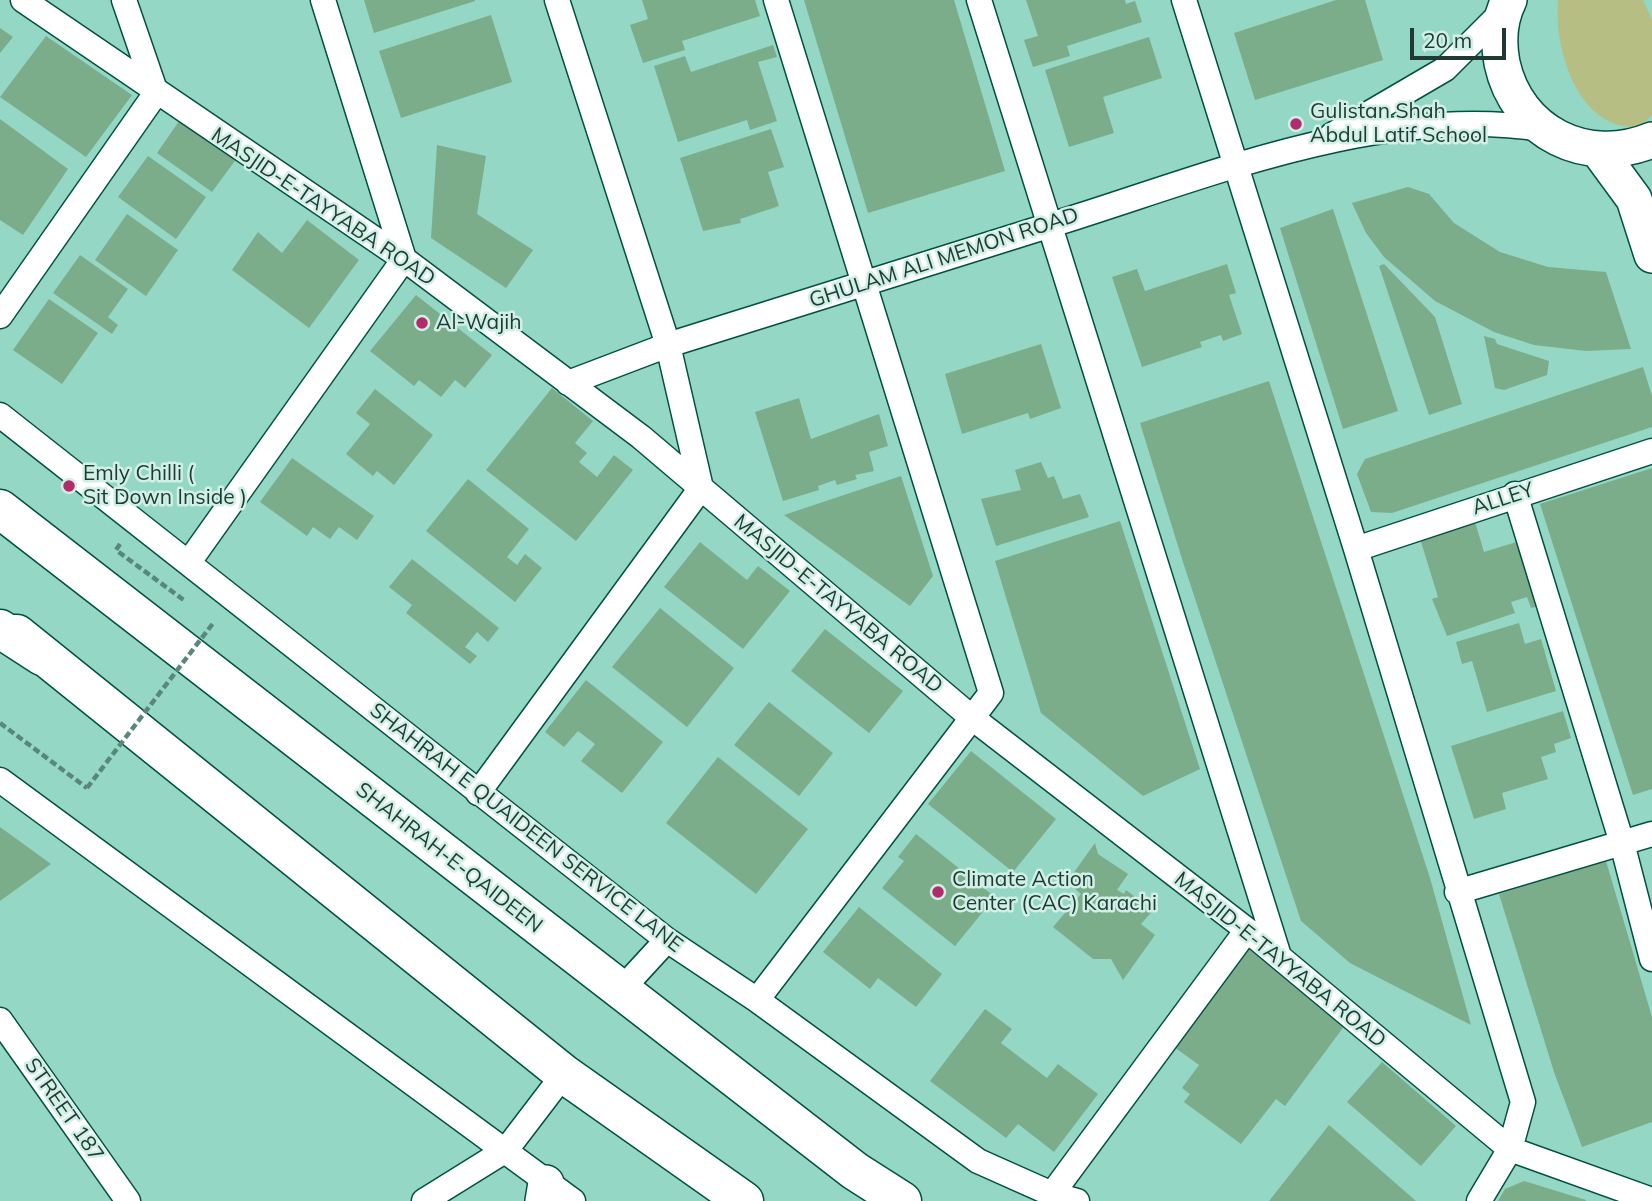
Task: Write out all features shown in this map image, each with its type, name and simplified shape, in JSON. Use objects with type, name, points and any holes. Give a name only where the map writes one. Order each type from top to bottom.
[{"type":"main road","name":"SHAHRAH-E-QAIDEEN","points":[[0,509],[855,1171],[902,1201]]},
{"type":"main road","points":[[0,619],[564,1074],[744,1201]]},
{"type":"main road","points":[[0,629],[43,656]]},
{"type":"street","name":"MASJID-E-TAYYABA ROAD","points":[[23,0],[156,93],[404,259],[641,437],[971,717],[1247,930],[1510,1149],[1652,1200]]},
{"type":"street","points":[[0,316],[156,93],[124,0]]},
{"type":"street","points":[[189,562],[404,259],[323,0]]},
{"type":"street","points":[[478,793],[701,488],[668,345],[557,0]]},
{"type":"street","points":[[757,1000],[991,693],[776,0]]},
{"type":"street","points":[[979,0],[1279,956]]},
{"type":"street","points":[[1184,0],[1356,549],[1457,892],[1523,1102],[1510,1149],[1479,1201]]},
{"type":"street","points":[[1506,6],[1499,47],[1506,82],[1515,100],[1542,129],[1559,140],[1598,150],[1633,148],[1652,140]]},
{"type":"street","points":[[1322,141],[1445,69],[1506,6]]},
{"type":"street","points":[[1322,141],[1461,123],[1501,123],[1542,129]]},
{"type":"street","name":"GHULAM ALI MEMON ROAD","points":[[568,383],[668,345],[1322,141]]},
{"type":"street","points":[[1598,150],[1634,199],[1652,255]]},
{"type":"street","name":"SHAHRAH E QUAIDEEN SERVICE LANE","points":[[0,415],[667,940],[757,1000],[978,1161],[1052,1194],[1077,1201]]},
{"type":"street","name":"ALLEY","points":[[1356,549],[1515,494],[1652,451]]},
{"type":"street","points":[[1515,494],[1622,843],[1652,959]]},
{"type":"street","points":[[0,779],[506,1150],[554,1195]]},
{"type":"street","points":[[1457,892],[1652,834]]},
{"type":"street","points":[[1052,1194],[1247,930]]},
{"type":"street","points":[[621,990],[667,940]]},
{"type":"street","name":"STREET 187","points":[[0,1020],[128,1201]]},
{"type":"street","points":[[424,1201],[506,1150],[564,1074]]},
{"type":"path","points":[[116,550],[192,606]]},
{"type":"path","points":[[0,723],[87,788],[214,622],[203,614]]},
{"type":"green space","points":[[1558,0],[1643,0],[1652,20],[1652,115],[1645,122],[1629,127],[1603,118],[1589,106],[1578,91],[1563,55],[1559,35]]},
{"type":"building","points":[[364,0],[475,0],[475,1],[374,33]]},
{"type":"building","points":[[642,0],[755,0],[760,16],[682,41],[685,50],[643,63],[630,25],[648,19]]},
{"type":"building","points":[[804,0],[954,0],[1005,171],[868,213]]},
{"type":"building","points":[[1026,0],[1125,0],[1126,4],[1135,1],[1142,22],[1067,46],[1070,56],[1033,67],[1024,40],[1038,36]]},
{"type":"building","points":[[1336,0],[1365,0],[1383,60],[1255,100],[1234,33]]},
{"type":"building","points":[[491,15],[512,82],[401,118],[379,51]]},
{"type":"building","points":[[0,28],[13,37],[0,53]]},
{"type":"building","points":[[46,36],[132,95],[86,157],[0,97]]},
{"type":"building","points":[[1149,37],[1162,78],[1103,97],[1114,133],[1069,147],[1045,70]]},
{"type":"building","points":[[773,45],[777,57],[758,62],[777,121],[750,130],[747,120],[678,142],[654,66],[685,56],[691,72]]},
{"type":"building","points":[[184,114],[240,154],[212,192],[157,153]]},
{"type":"building","points":[[0,119],[68,169],[23,235],[0,220]]},
{"type":"building","points":[[771,129],[784,167],[768,172],[779,206],[740,219],[741,223],[703,231],[680,158]]},
{"type":"building","points":[[437,145],[486,156],[477,214],[533,250],[506,288],[431,238]]},
{"type":"building","points":[[148,156],[206,197],[176,239],[118,197]]},
{"type":"building","points":[[1408,187],[1429,194],[1454,223],[1500,252],[1548,267],[1606,272],[1631,349],[1586,351],[1534,345],[1494,332],[1435,301],[1384,257],[1366,233],[1352,203]]},
{"type":"building","points":[[1333,209],[1398,411],[1343,429],[1280,228]]},
{"type":"building","points":[[127,214],[178,250],[146,296],[95,260]]},
{"type":"building","points":[[307,220],[359,260],[309,328],[232,270],[258,232],[282,253]]},
{"type":"building","points":[[80,255],[128,289],[108,317],[118,325],[112,334],[53,293]]},
{"type":"building","points":[[1227,264],[1236,293],[1229,295],[1242,334],[1223,341],[1221,335],[1200,342],[1202,347],[1142,367],[1112,277],[1137,269],[1145,291]]},
{"type":"building","points":[[1384,264],[1435,317],[1462,404],[1429,415],[1379,266]]},
{"type":"building","name":"Al-Wajih","points":[[416,295],[492,355],[465,388],[455,380],[441,397],[419,380],[414,386],[370,351]]},
{"type":"building","points":[[49,299],[98,333],[62,384],[13,350]]},
{"type":"building","points":[[1484,336],[1495,339],[1497,344],[1549,361],[1547,375],[1504,390],[1495,388]]},
{"type":"building","points":[[1041,344],[1061,408],[1030,419],[1028,413],[962,434],[945,374]]},
{"type":"building","points":[[1643,367],[1652,396],[1652,427],[1392,513],[1371,512],[1357,474],[1365,459]]},
{"type":"building","points":[[1269,381],[1430,878],[1471,1025],[1350,963],[1301,921],[1182,559],[1140,423]]},
{"type":"building","points":[[552,388],[593,421],[575,443],[587,453],[579,462],[597,477],[614,455],[633,470],[576,541],[486,470]]},
{"type":"building","points":[[375,389],[433,435],[394,485],[377,471],[373,476],[346,454],[370,424],[356,413]]},
{"type":"building","points":[[799,398],[811,439],[879,414],[888,446],[869,452],[874,471],[855,475],[857,479],[837,485],[835,480],[818,486],[819,490],[783,501],[755,412]]},
{"type":"building","points":[[292,458],[374,516],[357,540],[339,527],[330,539],[313,527],[307,536],[260,502]]},
{"type":"building","points":[[1041,462],[1048,478],[1054,476],[1063,499],[1080,494],[1089,517],[996,546],[981,499],[1021,490],[1015,470]]},
{"type":"building","points":[[1652,468],[1652,789],[1633,795],[1540,504]]},
{"type":"building","points":[[901,476],[933,576],[910,606],[784,515]]},
{"type":"building","points":[[468,479],[529,529],[507,557],[517,565],[525,554],[542,568],[515,602],[426,531]]},
{"type":"building","points":[[1473,515],[1484,552],[1523,540],[1543,605],[1531,608],[1527,597],[1511,602],[1515,613],[1447,636],[1432,599],[1438,597],[1418,532]]},
{"type":"building","points":[[1120,521],[1200,769],[1143,796],[1041,713],[995,561]]},
{"type":"building","points":[[700,542],[747,580],[758,566],[790,591],[743,649],[664,587]]},
{"type":"building","points":[[412,559],[499,628],[488,642],[477,632],[465,647],[477,656],[470,664],[406,613],[412,605],[389,587]]},
{"type":"building","points":[[660,608],[734,668],[687,727],[612,667]]},
{"type":"building","points":[[1519,623],[1525,644],[1541,639],[1556,691],[1487,712],[1472,661],[1462,664],[1456,642]]},
{"type":"building","points":[[825,629],[903,691],[869,733],[791,671]]},
{"type":"building","points":[[586,680],[663,742],[622,793],[581,761],[595,744],[578,731],[564,747],[545,732]]},
{"type":"building","points":[[769,702],[833,753],[799,796],[734,745]]},
{"type":"building","points":[[1563,711],[1571,738],[1554,744],[1556,752],[1541,757],[1548,779],[1502,793],[1506,809],[1474,819],[1451,746]]},
{"type":"building","points":[[971,751],[1056,819],[1013,872],[928,804]]},
{"type":"building","points":[[718,757],[808,829],[756,894],[666,823]]},
{"type":"building","points":[[0,827],[51,864],[0,901]]},
{"type":"building","name":"Climate Action Center (CAC) Karachi","points":[[916,834],[995,897],[955,946],[882,888],[904,861],[898,857]]},
{"type":"building","points":[[1095,843],[1098,854],[1128,874],[1117,890],[1124,894],[1126,890],[1146,905],[1150,902],[1156,907],[1141,924],[1155,935],[1123,980],[1111,959],[1093,959],[1053,927],[1081,894],[1067,882]]},
{"type":"building","points":[[1606,861],[1652,1017],[1652,1122],[1582,1147],[1554,1072],[1499,894]]},
{"type":"building","points":[[859,907],[942,974],[916,1007],[878,978],[870,989],[823,952]]},
{"type":"building","points":[[1252,943],[1351,1017],[1285,1106],[1276,1099],[1241,1144],[1184,1102],[1190,1094],[1182,1088],[1199,1065],[1174,1047]]},
{"type":"building","points":[[985,1009],[1012,1029],[1001,1043],[1047,1078],[1058,1064],[1098,1094],[1054,1152],[1018,1124],[1006,1138],[930,1081]]},
{"type":"building","points":[[1382,1062],[1456,1126],[1421,1166],[1347,1102]]},
{"type":"building","points":[[1329,1125],[1416,1201],[1269,1201]]},
{"type":"building","points":[[1524,1181],[1586,1201],[1498,1201],[1505,1189]]},
{"type":"place","name":"Gulistan Shah Abdul Latif School","points":[[1296,124]]},
{"type":"place","name":"Al-Wajih","points":[[422,323]]},
{"type":"place","name":"Emly Chilli ( Sit Down Inside )","points":[[69,486]]},
{"type":"place","name":"Climate Action Center (CAC) Karachi","points":[[938,892]]}]
